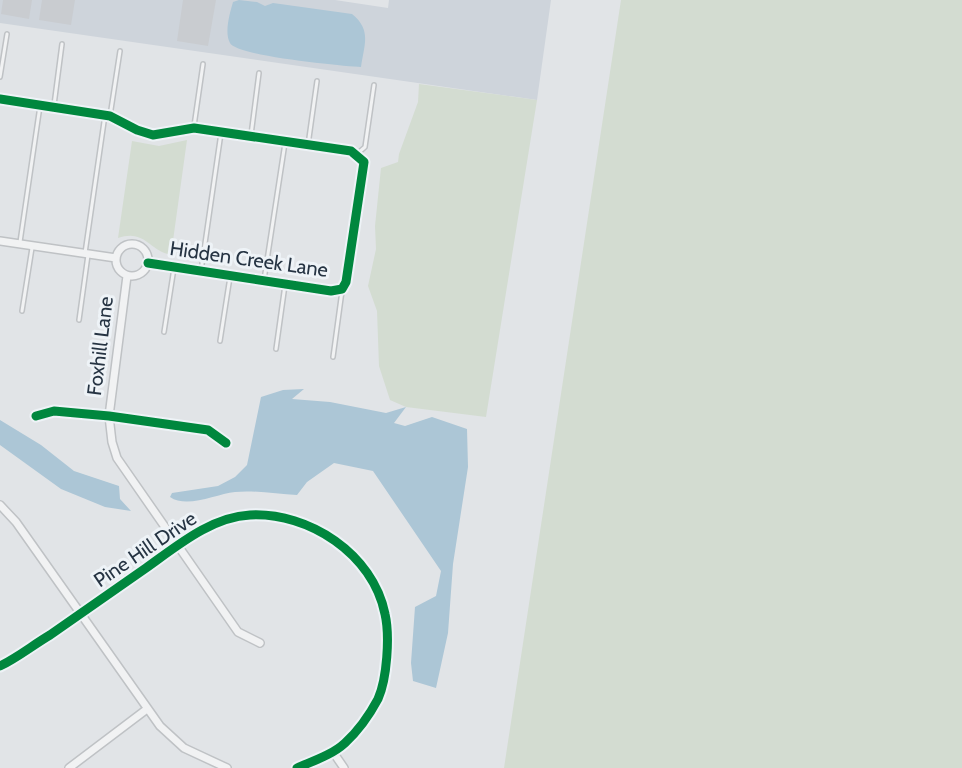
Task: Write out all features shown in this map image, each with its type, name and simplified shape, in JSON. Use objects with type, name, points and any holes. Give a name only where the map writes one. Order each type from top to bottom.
[{"type":"street","points":[[0,99],[108,115],[137,130],[153,135],[194,128],[357,154]]},
{"type":"street","name":"Hidden Creek Lane","points":[[148,263],[331,291],[342,289],[346,282],[364,162],[357,154]]},
{"type":"street","points":[[0,241],[116,258]]},
{"type":"street","points":[[134,244],[143,248],[148,263],[138,275],[127,276],[118,269],[116,258],[120,249],[134,244]]},
{"type":"street","name":"Foxhill Lane","points":[[127,276],[109,416],[112,442],[117,458],[238,632],[260,643]]},
{"type":"street","points":[[36,416],[54,411],[208,430],[226,443]]},
{"type":"street","points":[[0,505],[16,522],[160,726],[184,748],[227,768]]},
{"type":"street","name":"Pine Hill Drive","points":[[0,666],[177,546],[215,523],[249,515],[282,517],[313,528],[338,542],[358,561],[374,586],[385,614],[387,641],[385,671],[378,698],[363,722],[345,743],[333,752],[297,768]]},
{"type":"street","points":[[69,768],[147,709]]},
{"type":"street","points":[[333,752],[344,768]]},
{"type":"lane","points":[[0,77],[7,34]]},
{"type":"lane","points":[[53,107],[62,44]]},
{"type":"lane","points":[[79,320],[108,115],[120,51]]},
{"type":"lane","points":[[194,128],[203,64]]},
{"type":"lane","points":[[250,137],[259,73]]},
{"type":"lane","points":[[308,146],[317,81]]},
{"type":"lane","points":[[357,154],[365,147],[374,84]]},
{"type":"lane","points":[[20,244],[40,105]]},
{"type":"lane","points":[[201,271],[221,132]]},
{"type":"lane","points":[[264,280],[285,143]]},
{"type":"lane","points":[[22,311],[32,246]]},
{"type":"lane","points":[[164,333],[174,267]]},
{"type":"lane","points":[[220,341],[230,276]]},
{"type":"lane","points":[[276,349],[285,283]]},
{"type":"lane","points":[[333,357],[342,289]]},
{"type":"shaded area","points":[[0,0],[335,0],[388,8],[389,0],[551,0],[537,100],[0,23]]},
{"type":"shaded area","points":[[621,0],[962,0],[962,768],[504,768]]},
{"type":"shaded area","points":[[419,84],[537,100],[486,417],[406,407],[390,400],[379,366],[377,311],[368,286],[376,249],[375,226],[381,168],[398,162],[418,102]]},
{"type":"shaded area","points":[[187,140],[171,255],[141,238],[127,236],[118,238],[132,141],[159,146]]},
{"type":"water","points":[[239,0],[257,2],[265,6],[273,3],[352,14],[364,32],[365,45],[361,67],[291,60],[237,48],[228,39],[228,28],[233,2]]},
{"type":"water","points":[[304,389],[292,399],[330,402],[386,413],[406,407],[394,423],[405,426],[432,417],[467,429],[468,467],[453,564],[448,633],[436,688],[413,681],[411,663],[415,607],[436,596],[441,571],[373,471],[334,463],[307,482],[297,495],[242,492],[185,502],[170,497],[172,493],[218,486],[235,477],[247,465],[261,397],[283,390]]},
{"type":"water","points":[[0,420],[41,445],[74,471],[119,486],[120,499],[131,511],[105,507],[61,489],[0,445]]},
{"type":"building","points":[[3,0],[32,0],[29,19],[1,14]]},
{"type":"building","points":[[42,0],[75,0],[71,25],[39,20]]},
{"type":"building","points":[[183,0],[216,0],[208,46],[177,41]]},
{"type":"cycle path","points":[[0,99],[110,116],[137,130],[153,135],[194,128],[351,151],[364,162],[346,282],[342,289],[331,291],[148,263]]},
{"type":"cycle path","points":[[36,416],[54,411],[208,430],[226,443]]},
{"type":"cycle path","points":[[0,666],[50,635],[182,542],[208,527],[222,521],[250,515],[272,516],[294,521],[315,529],[335,541],[353,556],[367,573],[378,592],[385,614],[387,634],[384,680],[378,699],[367,716],[355,733],[340,747],[297,768]]}]
